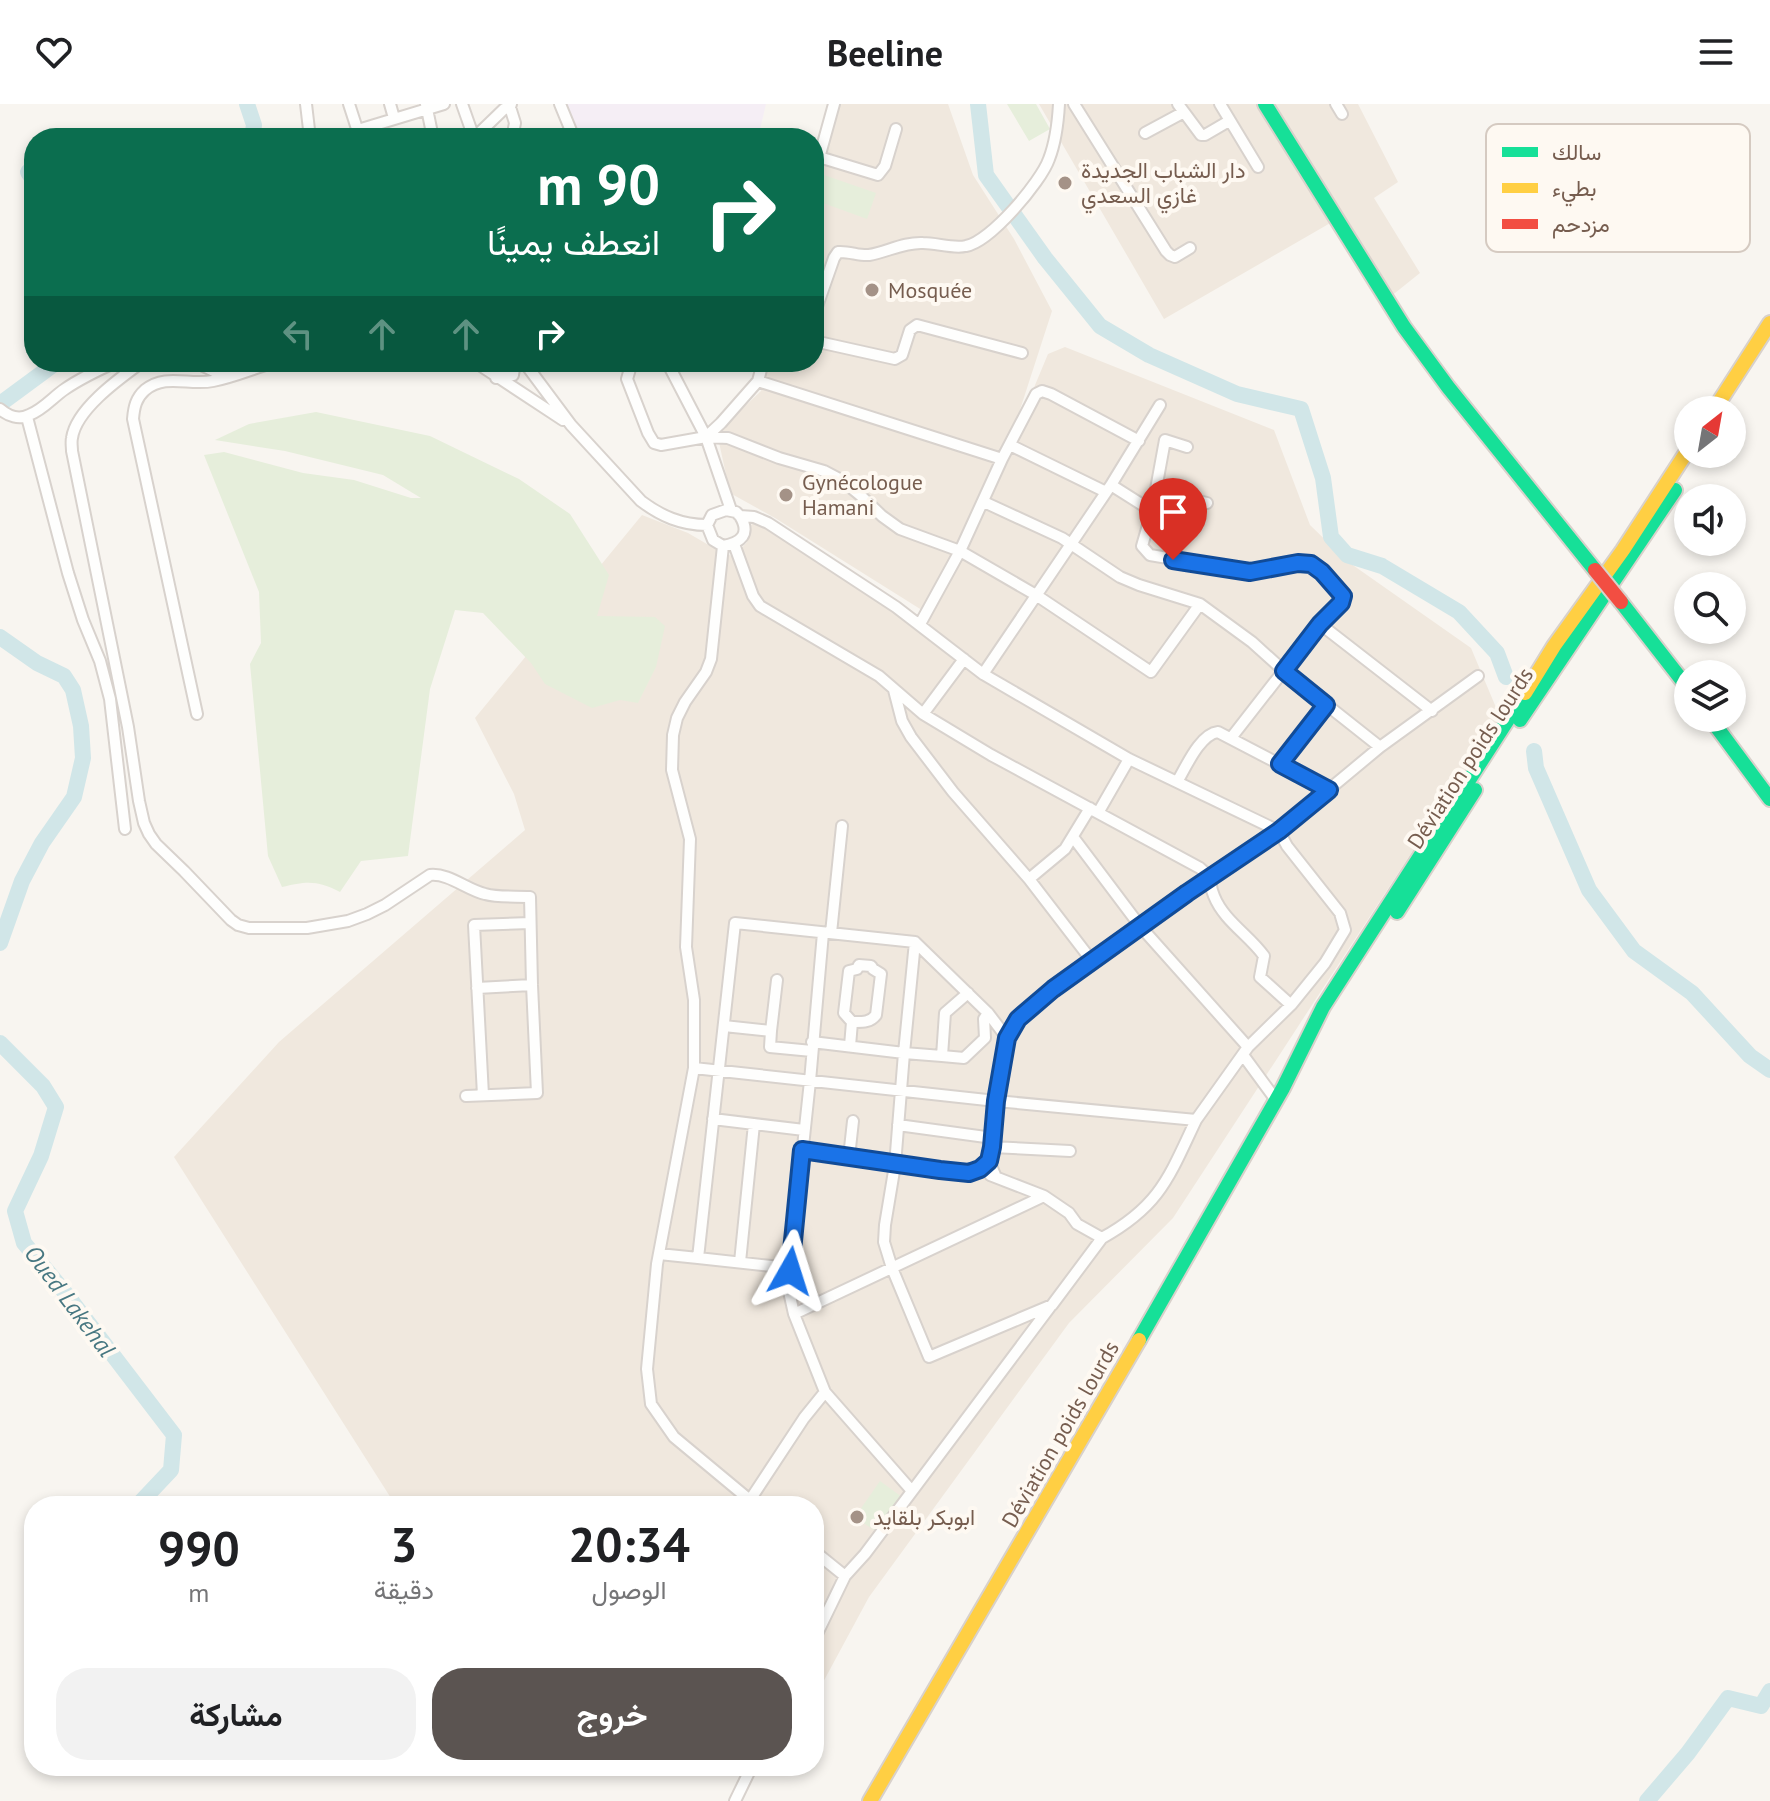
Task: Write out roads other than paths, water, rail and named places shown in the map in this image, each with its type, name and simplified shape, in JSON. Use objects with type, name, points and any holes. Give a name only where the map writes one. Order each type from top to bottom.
[{"type":"main road","points":[[1265,104],[1404,327],[1448,387],[1674,670]]},
{"type":"main road","points":[[1723,396],[1770,323]]},
{"type":"main road","points":[[1735,396],[1770,341]]},
{"type":"main road","name":"Déviation poids lourds","points":[[870,1801],[1119,1376],[1279,1094],[1323,1007],[1554,646],[1623,550],[1676,468]]},
{"type":"main road","name":"Déviation poids lourds","points":[[1279,1094],[1553,669],[1648,534],[1689,468]]},
{"type":"main road","points":[[1720,732],[1770,799]]},
{"type":"street","points":[[349,104],[357,128]]},
{"type":"street","points":[[390,104],[394,118]]},
{"type":"street","points":[[372,128],[427,105],[444,104]]},
{"type":"street","points":[[462,104],[470,128]]},
{"type":"street","points":[[491,104],[509,107]]},
{"type":"street","points":[[560,104],[570,128]]},
{"type":"street","points":[[824,139],[834,104]]},
{"type":"street","points":[[824,286],[838,252],[867,255],[912,243],[964,247],[981,242],[998,227],[1048,163],[1054,144],[1058,109],[1052,104]]},
{"type":"street","points":[[1074,104],[1166,251],[1175,257],[1190,248]]},
{"type":"street","points":[[1220,104],[1258,167]]},
{"type":"street","points":[[306,105],[309,128]]},
{"type":"street","points":[[427,105],[431,128]]},
{"type":"street","points":[[485,128],[509,107]]},
{"type":"street","points":[[509,107],[514,128]]},
{"type":"street","points":[[1145,133],[1181,108],[1201,135],[1229,121]]},
{"type":"street","points":[[824,159],[878,175],[885,166],[896,129]]},
{"type":"street","points":[[824,343],[895,359],[902,355],[910,330],[917,325],[1022,353]]},
{"type":"street","points":[[3,412],[27,417],[63,390],[94,372]]},
{"type":"street","points":[[130,372],[93,402],[75,428],[72,451],[128,727],[139,801],[149,834],[219,909],[244,927],[307,928],[348,921],[385,905],[430,875],[437,874],[487,895],[530,897],[537,1093],[466,1096]]},
{"type":"street","points":[[216,372],[226,377]]},
{"type":"street","points":[[197,714],[133,419],[134,406],[140,395],[152,385],[166,380],[211,382],[242,372]]},
{"type":"street","points":[[488,372],[571,425]]},
{"type":"street","points":[[496,378],[513,375],[513,372]]},
{"type":"street","points":[[531,372],[571,425],[641,501],[684,524],[707,525]]},
{"type":"street","points":[[629,372],[627,379],[654,443],[661,445],[706,437],[728,438],[824,471],[843,481],[900,529],[960,551],[1036,595],[1151,672],[1200,604]]},
{"type":"street","points":[[672,372],[706,437],[736,513],[745,526],[740,541],[729,545],[713,540],[707,525],[712,515],[721,511],[736,513],[754,517],[768,523],[920,624],[983,674],[1129,759],[1279,831],[1287,846],[1340,913],[1345,930],[1325,963],[1291,1005],[1245,1051],[1196,1120],[1166,1182],[1153,1200],[1123,1226],[1102,1238],[865,1554],[845,1576],[824,1619]]},
{"type":"street","points":[[706,437],[758,381],[760,372]]},
{"type":"street","points":[[758,381],[1002,459]]},
{"type":"street","points":[[920,624],[960,551],[1036,394],[1042,391],[1051,394],[1139,441]]},
{"type":"street","points":[[983,674],[1109,489],[1160,405]]},
{"type":"street","points":[[27,417],[68,573],[100,661],[110,699],[125,829]]},
{"type":"street","points":[[1187,447],[1165,440],[1142,546],[1150,555],[1250,572],[1298,563],[1311,564],[1343,596],[1341,603],[1320,624],[1231,738]]},
{"type":"street","points":[[1010,445],[1152,511]]},
{"type":"street","points":[[1156,492],[1207,503]]},
{"type":"street","points":[[984,502],[1071,544],[1120,577],[1200,604],[1252,642],[1380,747]]},
{"type":"street","points":[[729,545],[760,606],[879,676],[923,714],[991,755],[1200,868],[1210,877],[1214,896],[1228,920],[1255,943],[1264,956],[1260,977],[1291,1005]]},
{"type":"street","points":[[729,545],[711,659],[677,718],[671,753],[676,791],[690,839],[686,947],[694,1000],[694,1068],[659,1254],[647,1369],[651,1404],[674,1437],[745,1496]]},
{"type":"street","points":[[1320,624],[1432,711]]},
{"type":"street","points":[[923,714],[964,659]]},
{"type":"street","points":[[995,1175],[989,1161],[996,1101],[1007,1038],[1018,1019],[1053,989],[1140,926],[1279,831],[1380,747],[1478,676]]},
{"type":"street","points":[[894,690],[902,721],[911,737],[953,792],[1029,879],[1092,961]]},
{"type":"street","points":[[1280,764],[1326,705]]},
{"type":"street","points":[[1177,782],[1202,740],[1211,732],[1218,732],[1329,790]]},
{"type":"street","points":[[1029,879],[1065,849],[1129,759]]},
{"type":"street","points":[[842,826],[812,1047],[788,1287],[794,1314],[825,1392],[912,1491]]},
{"type":"street","points":[[1073,837],[1140,926],[1279,1094]]},
{"type":"street","points":[[483,1095],[474,925],[530,923]]},
{"type":"street","points":[[698,1258],[735,923],[915,942],[988,1013],[1007,1038]]},
{"type":"street","points":[[915,942],[895,1165],[885,1225],[884,1242],[892,1268],[929,1357],[1052,1305]]},
{"type":"street","points":[[850,1046],[852,1022],[844,1013],[849,971],[857,969],[859,965],[871,966],[881,974],[876,1015],[865,1023],[852,1022]]},
{"type":"street","points":[[777,980],[770,1047],[850,1046],[964,1058],[985,1038],[984,1019],[988,1013]]},
{"type":"street","points":[[477,988],[532,985]]},
{"type":"street","points":[[942,1056],[945,1013],[968,993]]},
{"type":"street","points":[[724,1026],[771,1031]]},
{"type":"street","points":[[694,1068],[1196,1120]]},
{"type":"street","points":[[713,1119],[804,1130]]},
{"type":"street","points":[[849,1157],[853,1121]]},
{"type":"street","points":[[740,1262],[754,1124]]},
{"type":"street","points":[[898,1125],[992,1142],[1070,1151]]},
{"type":"street","points":[[802,1150],[895,1165],[995,1175],[1044,1196],[1069,1213],[1077,1224],[1102,1238]]},
{"type":"street","points":[[969,1173],[989,1161]]},
{"type":"street","points":[[794,1314],[1044,1196]]},
{"type":"street","points":[[659,1254],[790,1268]]},
{"type":"street","points":[[757,1496],[796,1428],[825,1392]]},
{"type":"street","points":[[824,1559],[845,1576]]},
{"type":"street","points":[[735,1801],[747,1776]]},
{"type":"waterway","name":"Oued Lakehal","points":[[247,104],[254,128]]},
{"type":"waterway","points":[[978,104],[986,175],[1045,258],[1100,326],[1149,355],[1237,394],[1301,409],[1323,478],[1331,537],[1347,555],[1382,566],[1459,612],[1497,653],[1506,677]]},
{"type":"waterway","name":"Oued Lakehal","points":[[0,404],[43,372]]},
{"type":"waterway","name":"Oued Lakehal","points":[[0,637],[37,663],[64,676],[73,690],[81,726],[83,758],[74,797],[42,843],[22,881],[0,943]]},
{"type":"waterway","points":[[1534,751],[1536,768],[1589,890],[1634,951],[1692,993],[1750,1056],[1770,1070]]},
{"type":"waterway","name":"Oued Lakehal","points":[[0,1043],[43,1086],[56,1107],[41,1156],[15,1211],[24,1243],[174,1435],[171,1470],[146,1496]]},
{"type":"waterway","points":[[1647,1801],[1688,1753],[1728,1698],[1761,1706],[1770,1691]]},
{"type":"place","name":"دار الشباب الجديدة غازي السعدي","points":[[1065,183]]},
{"type":"place","name":"Mosquée","points":[[872,290]]},
{"type":"place","name":"Gynécologue Hamani","points":[[786,495]]},
{"type":"place","name":"ابوبكر بلقايد","points":[[857,1517]]}]
